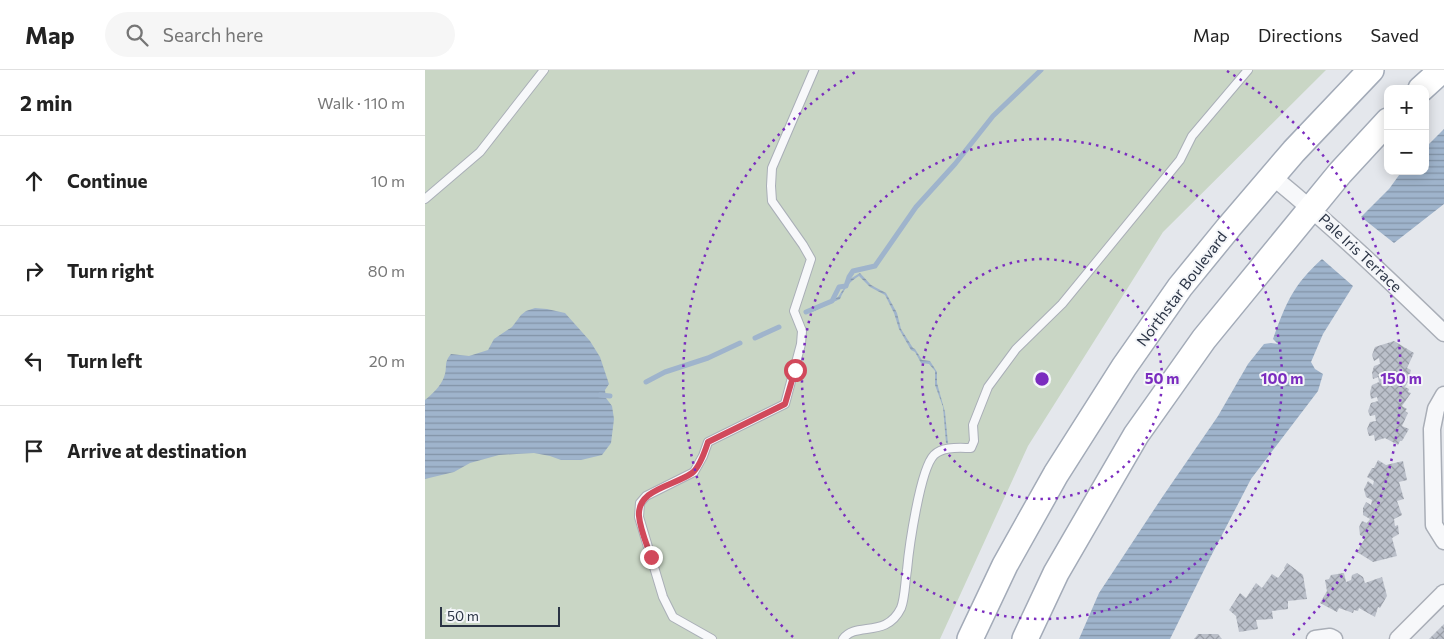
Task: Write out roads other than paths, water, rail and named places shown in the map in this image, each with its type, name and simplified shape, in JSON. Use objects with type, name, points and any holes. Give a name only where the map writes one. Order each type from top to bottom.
[{"type":"main road","name":"Northstar Boulevard","points":[[971,639],[1005,565],[1056,474],[1123,367],[1181,286],[1294,151],[1371,70]]},
{"type":"main road","points":[[1425,85],[1442,70]]},
{"type":"main road","points":[[1025,639],[1056,573],[1136,435],[1204,339],[1340,172],[1384,125]]},
{"type":"street","name":"Pale Iris Terrace","points":[[1273,177],[1374,266],[1444,333]]},
{"type":"street","points":[[1444,395],[1436,409],[1432,429],[1433,517],[1434,525],[1444,541]]},
{"type":"street","points":[[1398,639],[1444,592]]},
{"type":"street","points":[[1315,639],[1334,639]]},
{"type":"lane","points":[[425,199],[480,152],[545,70]]},
{"type":"lane","points":[[712,639],[673,617],[663,597],[641,525],[639,517],[640,504],[646,496],[694,472],[708,442],[785,404],[801,344],[802,331],[794,311],[811,258],[772,201],[772,168],[814,70]]},
{"type":"lane","points":[[843,639],[845,636],[857,631],[891,623],[901,607],[915,516],[925,473],[934,455],[943,450],[971,448],[973,425],[988,387],[1016,349],[1069,295],[1180,160],[1192,136],[1248,70]]},
{"type":"water","points":[[1444,129],[1444,204],[1394,243],[1361,217],[1389,189],[1399,175],[1429,175],[1429,144]]},
{"type":"water","points":[[1322,259],[1353,286],[1323,334],[1311,362],[1315,369],[1323,374],[1318,391],[1251,479],[1170,639],[1079,639],[1099,593],[1218,416],[1248,364],[1264,344],[1278,344],[1273,339],[1291,295],[1304,277]]},
{"type":"water","points":[[860,273],[871,285],[886,293],[897,313],[901,329],[913,348],[922,360],[930,361],[937,372],[937,383],[945,412],[948,444],[946,443],[943,407],[935,385],[935,371],[929,364],[921,363],[915,352],[911,350],[899,329],[885,295],[870,287],[859,276],[848,286],[840,299],[810,313],[807,311],[838,297],[850,279]]},
{"type":"water","points":[[535,308],[565,313],[590,341],[600,357],[609,384],[605,390],[606,398],[612,406],[614,419],[611,443],[602,455],[581,460],[561,460],[534,453],[499,455],[470,463],[454,472],[425,479],[425,400],[443,380],[449,357],[451,354],[469,356],[488,350],[494,339],[512,327],[526,311]]},
{"type":"waterway","points":[[806,312],[832,301],[839,287],[846,286],[853,271],[875,266],[916,207],[955,164],[993,116],[1041,70]]},
{"type":"waterway","points":[[755,338],[779,327]]},
{"type":"waterway","points":[[646,382],[665,372],[708,358],[740,343]]},
{"type":"waterway","points":[[600,395],[610,396]]}]
